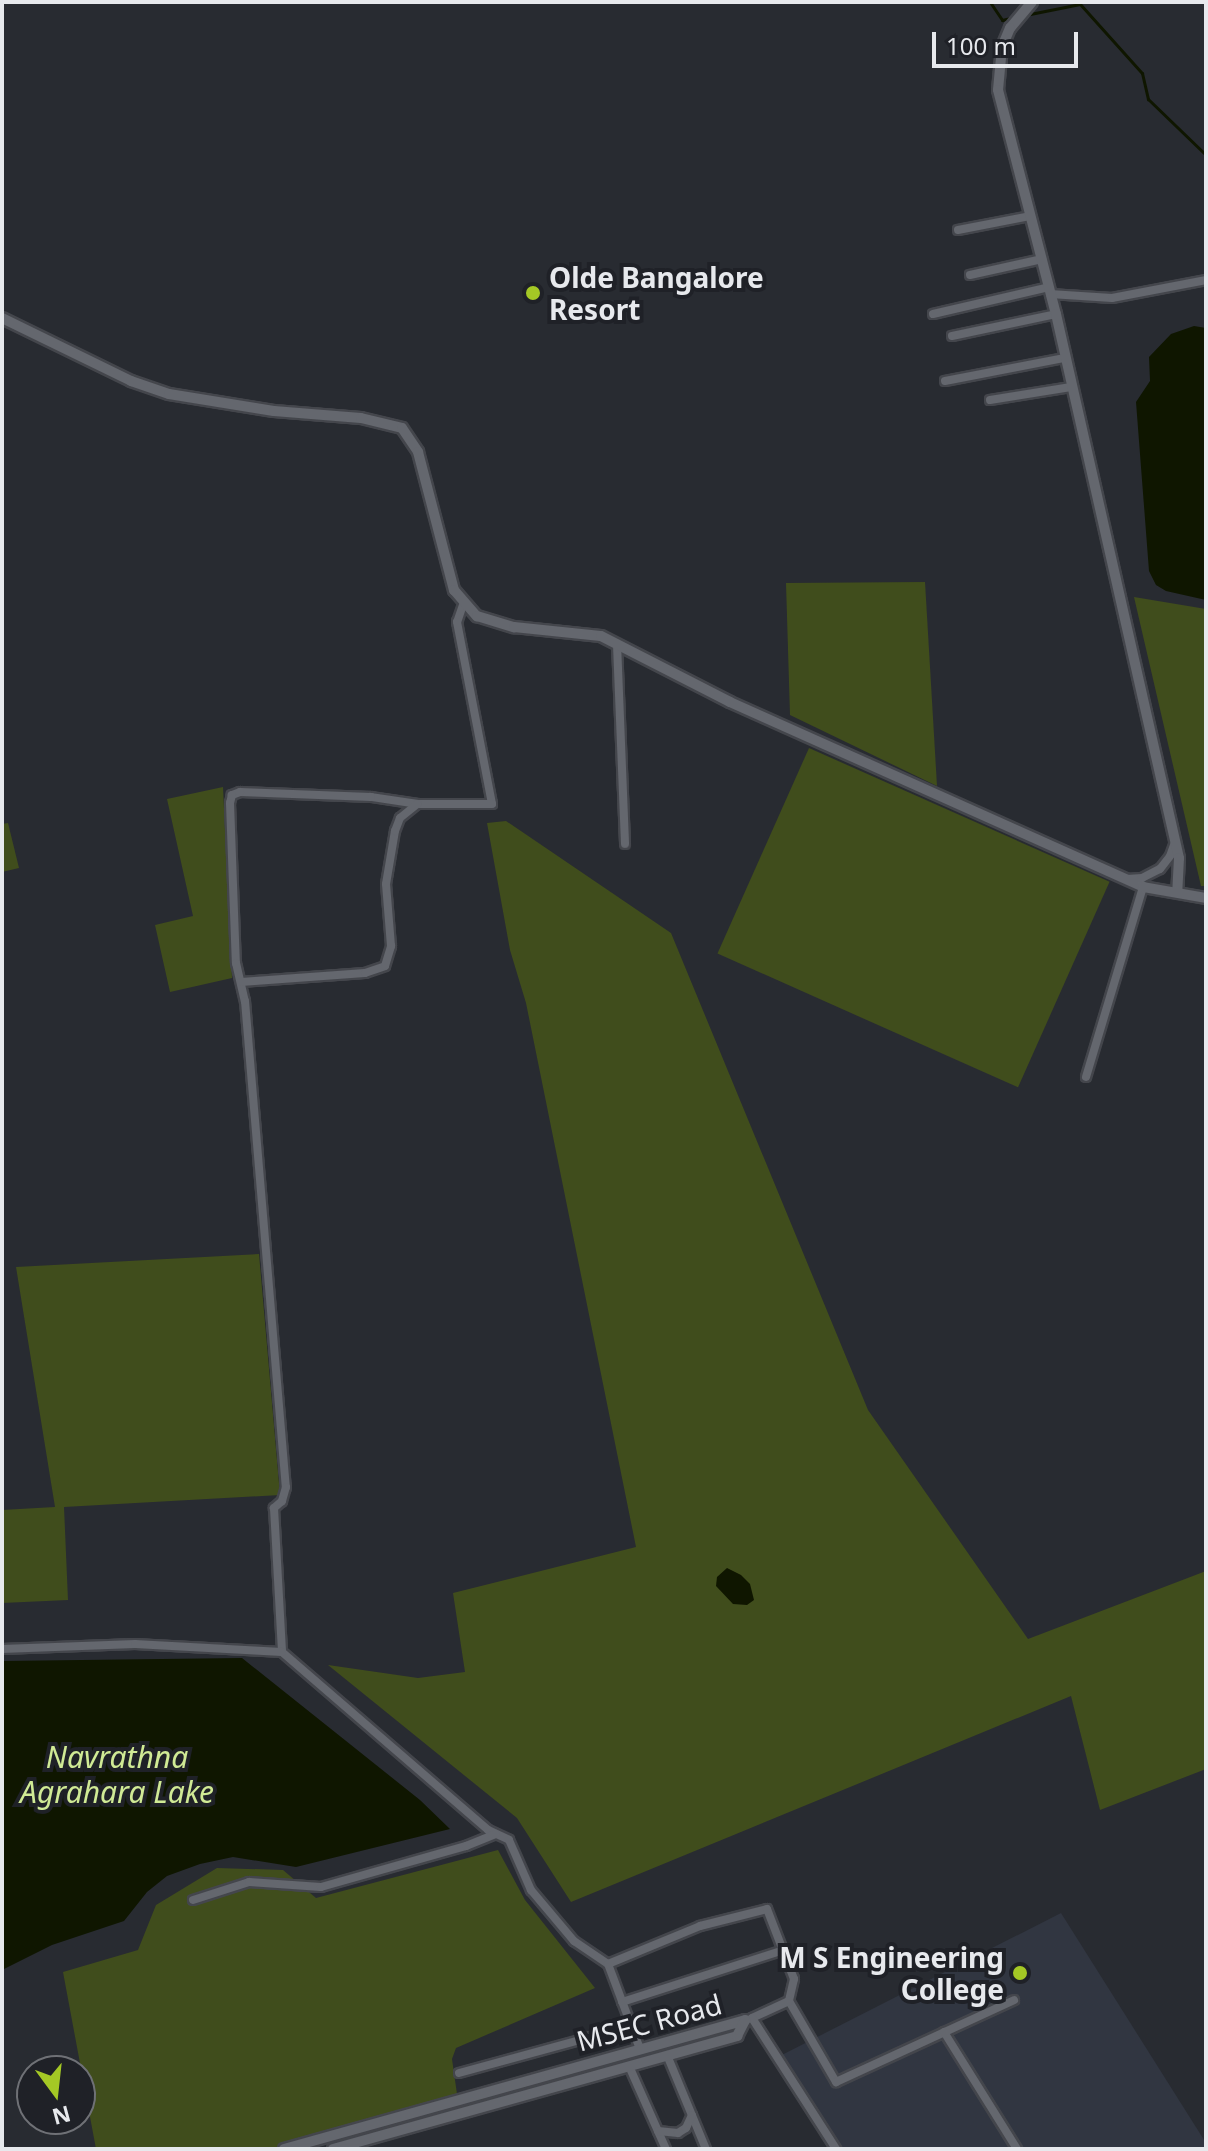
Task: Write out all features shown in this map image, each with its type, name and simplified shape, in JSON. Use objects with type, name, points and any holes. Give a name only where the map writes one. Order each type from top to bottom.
[{"type":"street","points":[[1032,2],[1010,28],[1002,47],[998,90],[1056,314],[1179,858],[1177,892]]},
{"type":"street","points":[[958,230],[1030,216]]},
{"type":"street","points":[[970,275],[1042,259]]},
{"type":"street","points":[[933,314],[1049,290],[1112,298],[1206,280]]},
{"type":"street","points":[[952,336],[1056,314]]},
{"type":"street","points":[[2,318],[131,381],[169,394],[274,411],[361,418],[402,428],[418,452],[454,590],[477,616],[514,627],[601,636],[744,709],[1121,878],[1143,887],[1206,898]]},
{"type":"street","points":[[945,381],[1065,358]]},
{"type":"street","points":[[990,400],[1071,387]]},
{"type":"street","points":[[282,1652],[274,1508],[282,1501],[286,1487],[241,982],[236,963],[232,795],[258,792],[371,797],[418,804],[492,804],[459,635],[458,614],[464,602]]},
{"type":"street","points":[[617,644],[625,844]]},
{"type":"street","points":[[241,982],[365,973],[385,966],[391,946],[386,884],[395,831],[400,818],[418,804]]},
{"type":"street","points":[[1121,878],[1135,879],[1155,873],[1170,856],[1175,841]]},
{"type":"street","points":[[1086,1077],[1143,887]]},
{"type":"street","points":[[2,1649],[135,1644],[282,1652],[496,1834],[509,1840],[528,1886],[571,1938],[608,1964],[640,2049]]},
{"type":"street","points":[[193,1900],[249,1882],[321,1887],[466,1846],[496,1834]]},
{"type":"street","points":[[608,1964],[700,1926],[760,1908],[767,1909],[794,1979],[789,2001],[836,2082],[1014,2000]]},
{"type":"street","points":[[622,2002],[784,1950]]},
{"type":"street","points":[[789,2001],[749,2019],[836,2149]]},
{"type":"street","name":"MSEC Road","points":[[284,2149],[749,2019]]},
{"type":"street","name":"MSEC Road","points":[[333,2149],[737,2036],[749,2019]]},
{"type":"street","points":[[459,2073],[631,2026]]},
{"type":"street","points":[[944,2032],[1017,2149]]},
{"type":"street","points":[[667,2055],[706,2149]]},
{"type":"street","points":[[629,2066],[666,2149]]},
{"type":"street","points":[[429,2108],[433,2120]]},
{"type":"street","points":[[658,2131],[678,2133],[686,2128],[692,2114]]},
{"type":"shaded area","name":"M S Engineering College","points":[[1061,1913],[1206,2143],[1206,2149],[832,2149],[772,2060]]},
{"type":"green space","points":[[925,582],[937,786],[790,715],[786,583]]},
{"type":"green space","points":[[1134,597],[1206,609],[1206,886],[1201,886]]},
{"type":"green space","points":[[809,748],[1110,882],[1018,1087],[717,954]]},
{"type":"green space","points":[[223,787],[232,978],[170,992],[155,925],[193,916],[167,799]]},
{"type":"green space","points":[[506,821],[671,933],[868,1410],[1028,1639],[1206,1571],[1206,1769],[1100,1810],[1071,1696],[571,1902],[517,1818],[328,1665],[418,1678],[465,1672],[453,1593],[636,1547],[526,1003],[510,950],[487,823]]},
{"type":"green space","points":[[8,823],[19,868],[2,872],[2,824]]},
{"type":"green space","points":[[259,1254],[280,1495],[64,1507],[68,1600],[2,1603],[2,1510],[55,1507],[16,1267]]},
{"type":"green space","points":[[498,1850],[525,1900],[595,1988],[456,2048],[452,2059],[457,2094],[270,2149],[96,2149],[93,2135],[96,2135],[96,2055],[78,2055],[63,1972],[138,1950],[156,1905],[217,1868],[283,1870],[316,1898]]},
{"type":"water","points":[[1194,326],[1206,328],[1206,600],[1166,591],[1156,585],[1149,571],[1136,402],[1150,381],[1149,357],[1171,334]]},
{"type":"water","points":[[727,1568],[750,1584],[754,1600],[747,1605],[733,1604],[716,1586],[717,1577]]},
{"type":"water","name":"Navrathna Agrahara Lake","points":[[242,1658],[420,1800],[450,1829],[296,1867],[233,1857],[200,1864],[167,1876],[147,1892],[124,1921],[52,1945],[2,1970],[2,1661]]},
{"type":"waterway","points":[[990,2],[1002,20],[1014,17]]},
{"type":"waterway","points":[[1025,15],[1080,4],[1142,73],[1148,99],[1206,155]]},
{"type":"place","name":"Olde Bangalore Resort","points":[[533,293]]},
{"type":"place","name":"M S Engineering College","points":[[1020,1973]]}]
